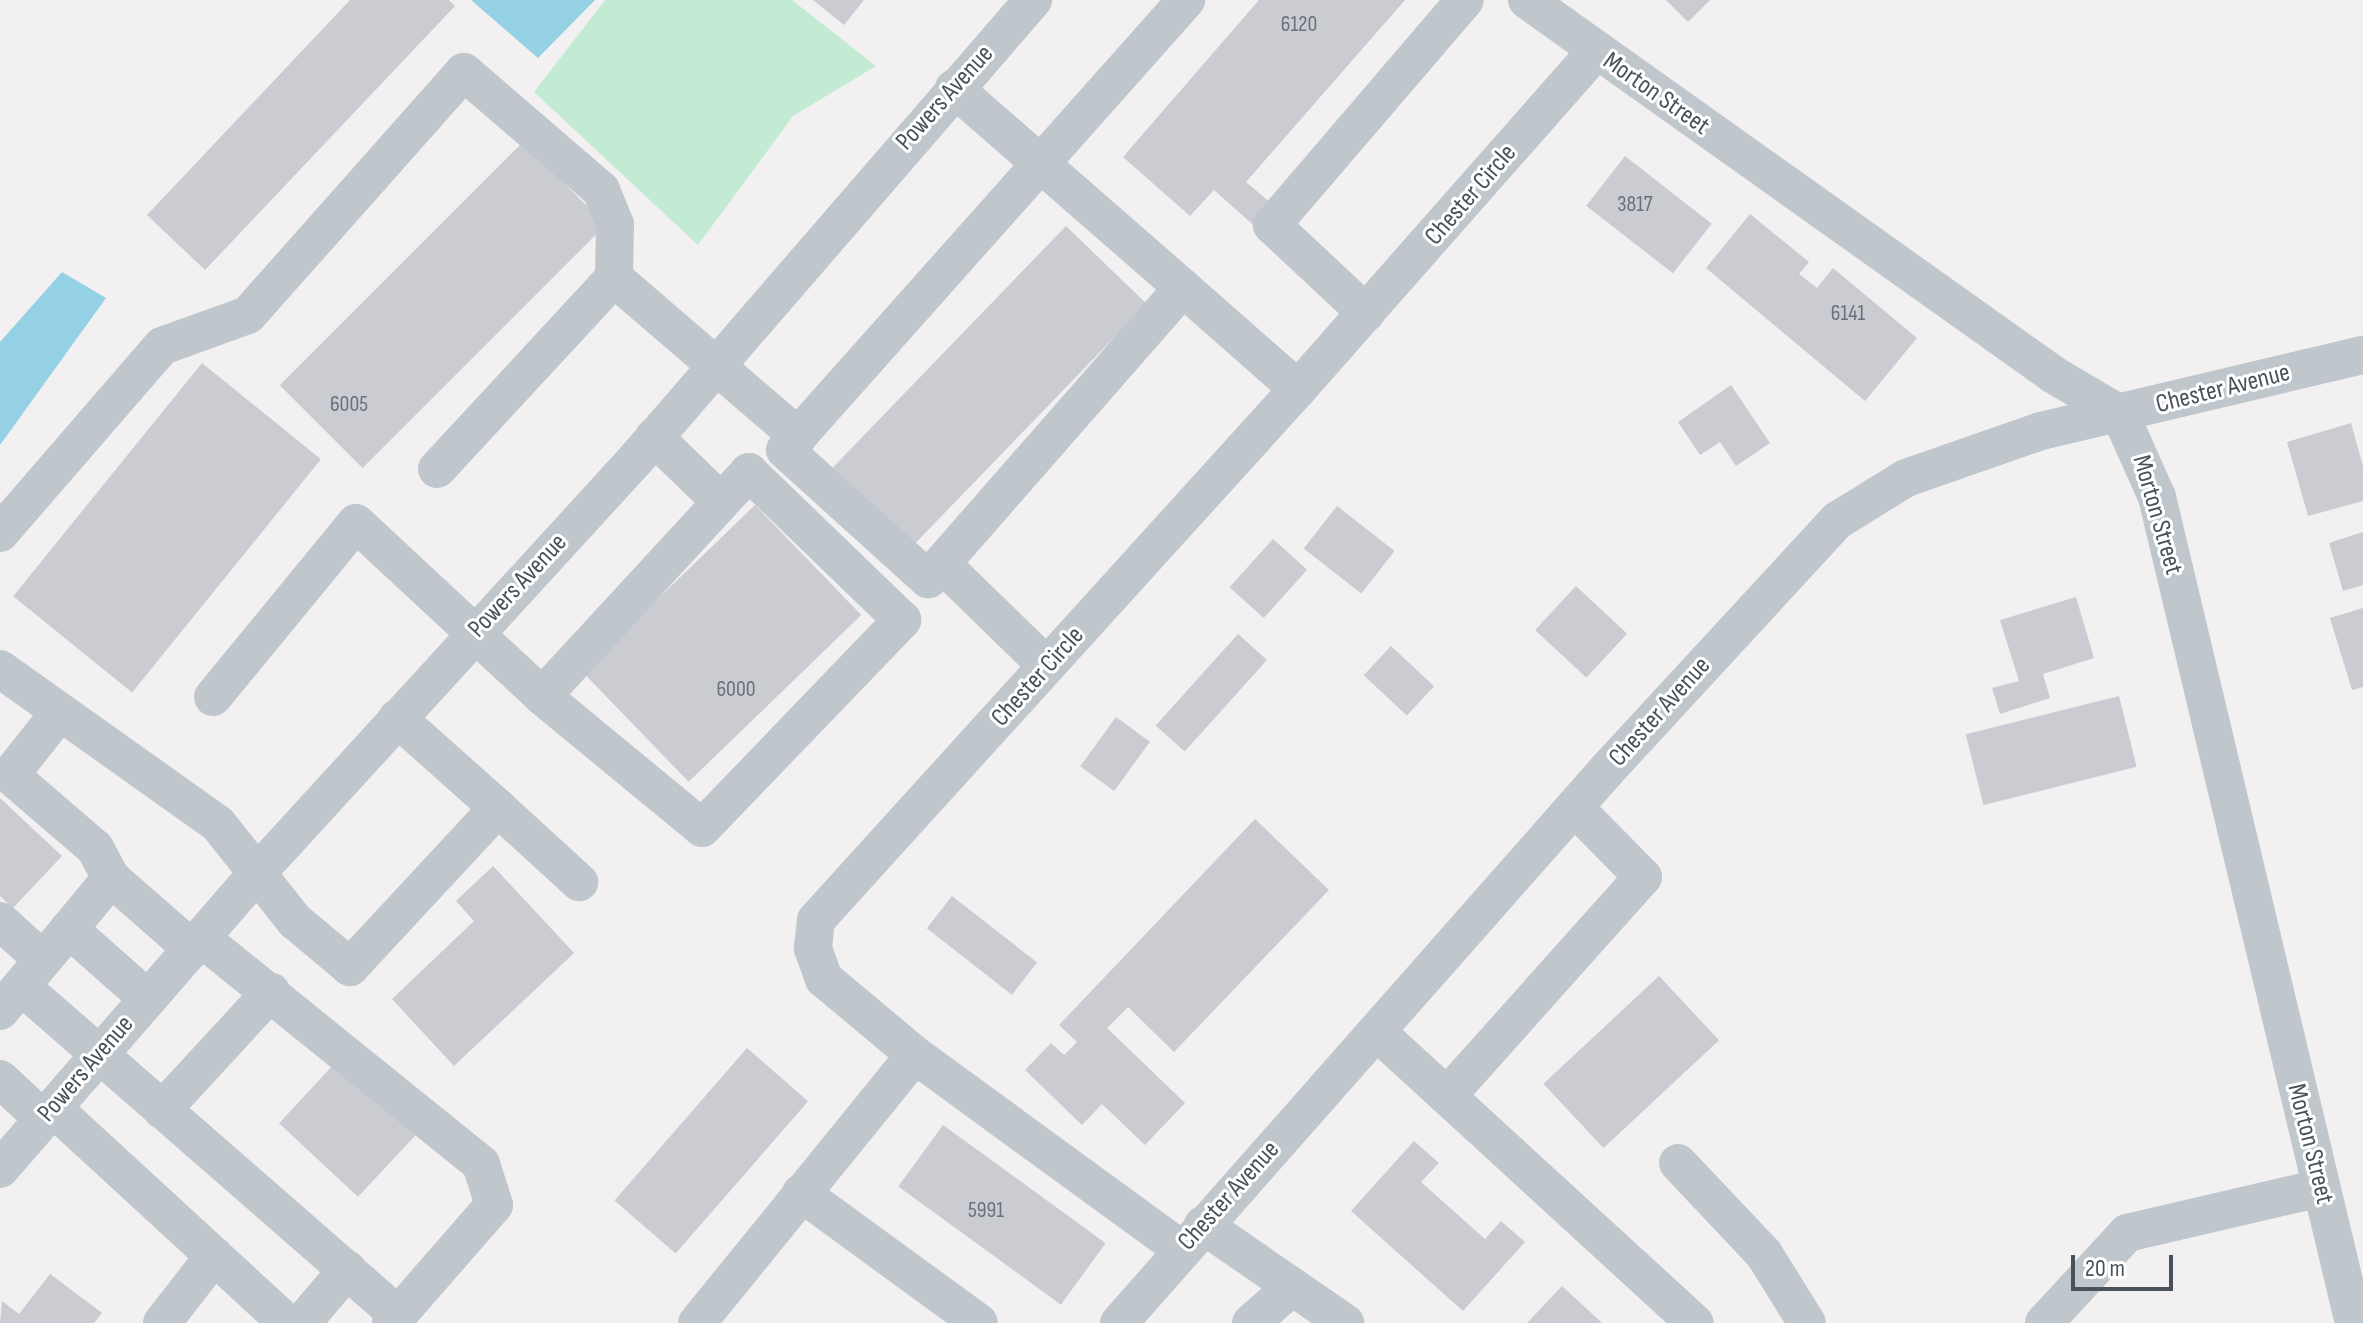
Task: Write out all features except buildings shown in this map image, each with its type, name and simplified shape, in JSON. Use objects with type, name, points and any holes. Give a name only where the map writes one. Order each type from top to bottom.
[{"type":"street","name":"Powers Avenue","points":[[0,1169],[258,872],[654,437],[1033,0]]},
{"type":"street","points":[[1183,288],[928,579],[785,450],[1186,0]]},
{"type":"street","points":[[1366,313],[1272,225],[1465,0]]},
{"type":"street","name":"Morton Street","points":[[1527,0],[2054,375],[2120,414],[2157,497],[2354,1323]]},
{"type":"street","name":"Chester Circle","points":[[1345,1323],[1292,1287],[1192,1237],[915,1055],[824,979],[813,948],[816,920],[1298,389],[1596,51]]},
{"type":"street","points":[[0,533],[162,346],[248,315],[464,72],[601,190],[615,225],[614,278],[437,469]]},
{"type":"street","points":[[954,88],[1298,389]]},
{"type":"street","points":[[614,278],[798,436]]},
{"type":"street","name":"Chester Avenue","points":[[1119,1323],[1574,807],[1838,520],[1906,478],[2041,431],[2363,355]]},
{"type":"street","points":[[654,437],[721,502]]},
{"type":"street","points":[[213,697],[356,523],[542,696],[702,828],[902,620],[749,472],[542,696]]},
{"type":"street","points":[[942,564],[1047,666]]},
{"type":"street","points":[[0,669],[218,824],[295,921],[350,967],[498,808]]},
{"type":"street","points":[[0,921],[22,986],[347,1270],[394,1319],[494,1205],[481,1164],[271,992],[196,943],[111,878],[95,848],[10,775],[60,712]]},
{"type":"street","points":[[397,718],[579,882]]},
{"type":"street","points":[[1447,1096],[1643,877],[1574,807]]},
{"type":"street","points":[[22,986],[111,878]]},
{"type":"street","points":[[69,929],[148,999]]},
{"type":"street","points":[[162,1110],[271,992]]},
{"type":"street","points":[[1377,1032],[1695,1323]]},
{"type":"street","points":[[697,1323],[915,1055]]},
{"type":"street","points":[[0,1079],[48,1114],[288,1322],[347,1270]]},
{"type":"street","points":[[1678,1163],[1764,1254],[1807,1323]]},
{"type":"street","points":[[2044,1323],[2127,1233],[2320,1188]]},
{"type":"street","points":[[801,1193],[979,1323]]},
{"type":"street","points":[[162,1323],[214,1256]]},
{"type":"street","points":[[1251,1323],[1292,1287]]},
{"type":"green space","points":[[605,0],[792,0],[876,66],[793,116],[698,245],[534,92]]},
{"type":"water","points":[[471,0],[595,0],[538,58]]},
{"type":"water","points":[[62,272],[106,298],[0,445],[0,342]]}]
